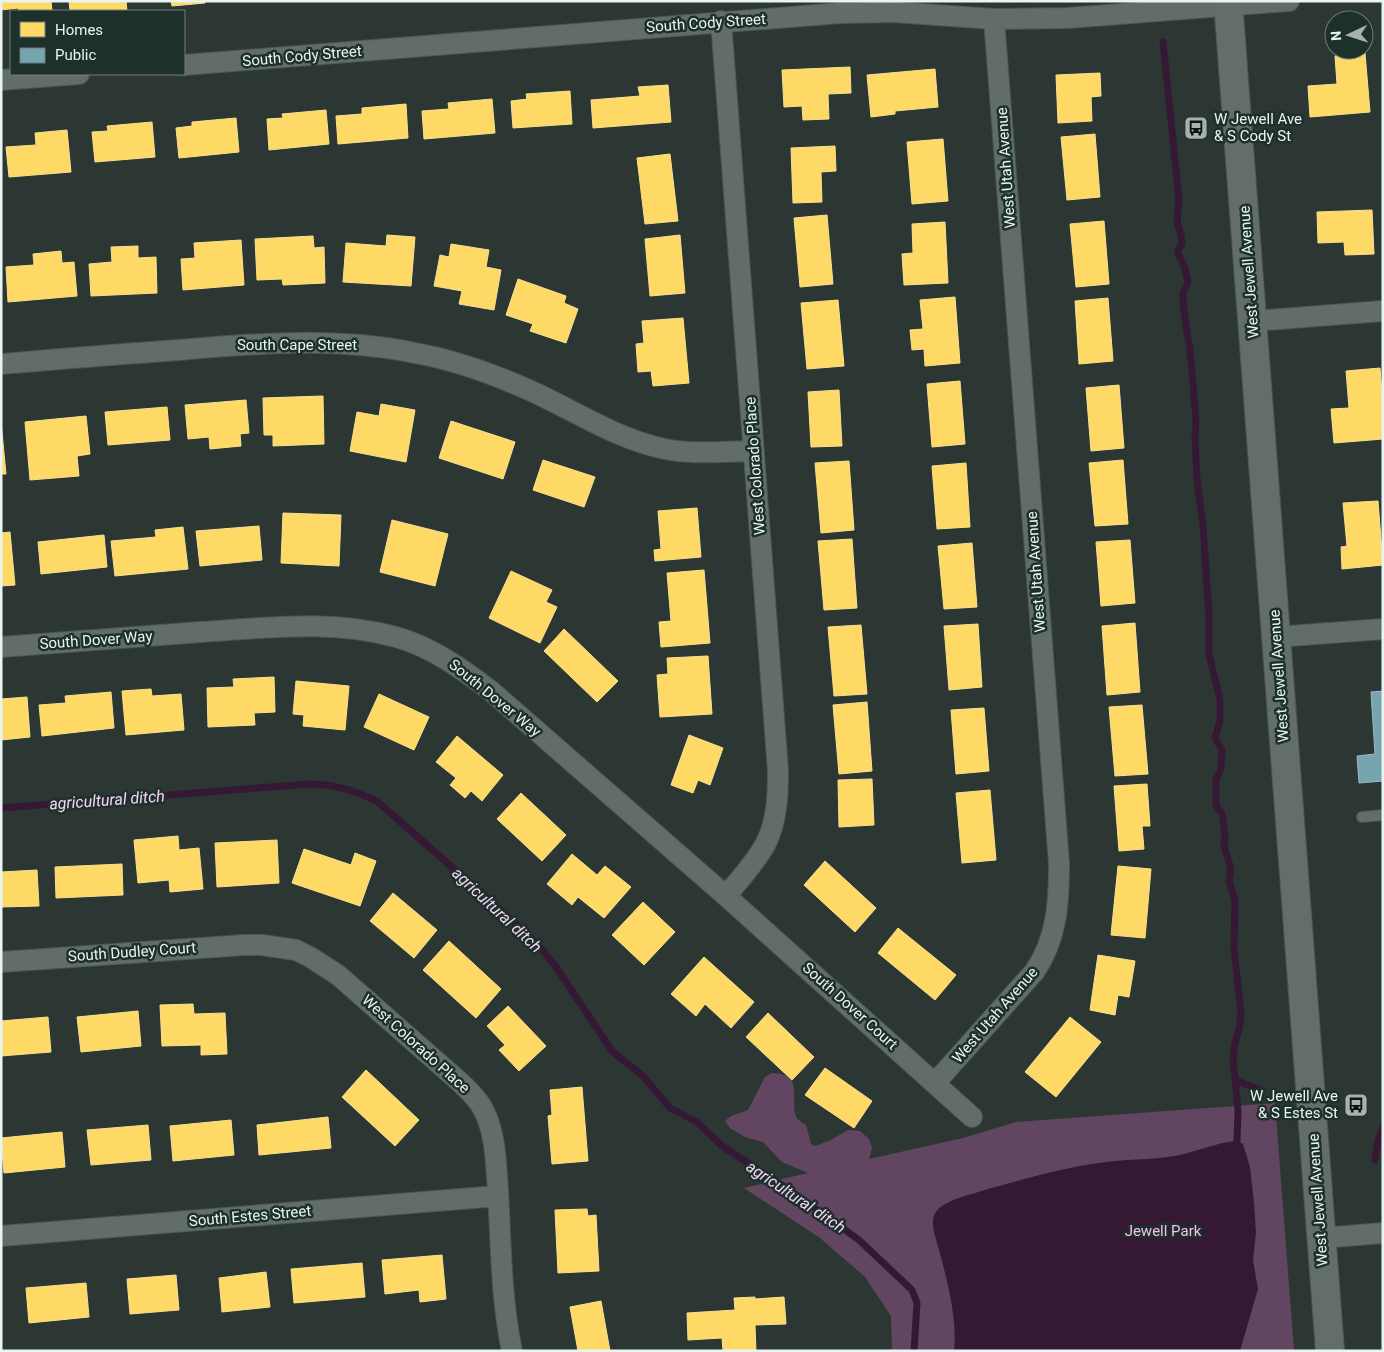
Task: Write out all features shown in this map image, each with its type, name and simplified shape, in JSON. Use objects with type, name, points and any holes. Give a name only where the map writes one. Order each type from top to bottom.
[{"type":"main road","name":"West Jewell Avenue","points":[[1228,4],[1330,1351]]},
{"type":"street","name":"South Cody Street","points":[[185,65],[840,13],[894,12],[994,18],[1068,18],[1228,4],[1288,1]]},
{"type":"street","name":"West Utah Avenue","points":[[935,1083],[1022,987],[1040,963],[1053,933],[1059,900],[1059,864],[994,18]]},
{"type":"street","name":"West Colorado Place","points":[[721,21],[778,771],[776,811],[766,842],[726,896]]},
{"type":"street","points":[[1,80],[66,75]]},
{"type":"street","points":[[1253,321],[1383,311]]},
{"type":"street","name":"South Cape Street","points":[[1,364],[244,344],[290,342],[352,343],[416,353],[478,370],[530,390],[611,431],[665,449],[683,451],[754,451]]},
{"type":"street","name":"South Dover Way","points":[[1,647],[265,628],[318,626],[348,628],[398,637],[453,662],[491,691],[726,896]]},
{"type":"street","points":[[1276,637],[1383,629]]},
{"type":"street","name":"South Dover Court","points":[[726,896],[972,1117]]},
{"type":"street","name":"West Colorado Place","points":[[262,944],[296,950],[325,966],[374,1006],[473,1095],[483,1108],[490,1130],[495,1160],[506,1314],[512,1351]]},
{"type":"street","name":"South Dudley Court","points":[[1,962],[204,946],[262,944]]},
{"type":"street","name":"South Estes Street","points":[[1,1236],[498,1196]]},
{"type":"street","points":[[1321,1238],[1383,1233]]},
{"type":"lane","points":[[1362,817],[1383,815]]},
{"type":"green space","name":"Jewell Park","points":[[772,1073],[782,1074],[792,1081],[794,1086],[795,1114],[806,1125],[811,1144],[815,1146],[829,1141],[848,1130],[860,1131],[869,1139],[872,1148],[869,1159],[963,1138],[1016,1122],[1275,1103],[1294,1351],[892,1351],[891,1316],[865,1277],[820,1238],[744,1188],[808,1173],[782,1162],[763,1142],[745,1137],[730,1128],[725,1121],[731,1116],[748,1110],[765,1077]]},
{"type":"shaded area","points":[[1237,1141],[1243,1144],[1250,1167],[1256,1233],[1253,1260],[1258,1289],[1240,1351],[954,1351],[955,1337],[952,1307],[933,1224],[935,1214],[942,1206],[965,1196],[1057,1171],[1108,1162],[1175,1156],[1222,1143]]},
{"type":"building: Homes","points":[[1,1],[51,1],[52,10],[19,10],[18,8],[1,10]]},
{"type":"building: Homes","points":[[69,1],[126,1],[127,10],[70,10]]},
{"type":"building: Homes","points":[[171,1],[205,1],[205,3],[172,6]]},
{"type":"building: Homes","points":[[1335,60],[1366,60],[1370,112],[1310,117],[1308,86],[1337,84]]},
{"type":"building: Homes","points":[[850,67],[851,93],[828,94],[829,119],[803,120],[802,106],[784,107],[782,70]]},
{"type":"building: Homes","points":[[935,69],[938,107],[895,111],[895,114],[871,117],[867,75]]},
{"type":"building: Homes","points":[[1100,73],[1101,96],[1091,97],[1092,121],[1058,123],[1056,75]]},
{"type":"building: Homes","points":[[668,85],[671,122],[593,128],[591,100],[640,96],[638,87]]},
{"type":"building: Homes","points":[[570,91],[572,124],[513,128],[511,101],[527,99],[526,94]]},
{"type":"building: Homes","points":[[492,99],[495,133],[424,139],[422,111],[449,109],[448,103]]},
{"type":"building: Homes","points":[[406,104],[408,138],[338,144],[336,116],[362,114],[362,108]]},
{"type":"building: Homes","points":[[326,110],[329,144],[269,150],[267,119],[283,118],[282,114]]},
{"type":"building: Homes","points":[[236,118],[239,152],[179,158],[176,128],[192,126],[192,122]]},
{"type":"building: Homes","points":[[152,122],[155,157],[95,162],[92,132],[108,131],[107,126]]},
{"type":"building: Homes","points":[[67,130],[71,172],[9,177],[6,147],[36,145],[35,133]]},
{"type":"building: Homes","points":[[1095,134],[1100,197],[1067,200],[1061,137]]},
{"type":"building: Homes","points":[[943,139],[948,201],[912,204],[907,142]]},
{"type":"building: Homes","points":[[835,146],[836,171],[821,172],[822,202],[793,203],[791,148]]},
{"type":"building: Homes","points":[[670,154],[678,221],[645,224],[637,158]]},
{"type":"building: Homes","points":[[1372,210],[1374,254],[1345,255],[1344,242],[1318,243],[1317,212]]},
{"type":"building: Homes","points":[[827,215],[833,284],[800,287],[794,218]]},
{"type":"building: Homes","points":[[1104,221],[1109,284],[1076,287],[1070,224]]},
{"type":"building: Homes","points":[[945,222],[948,283],[904,285],[902,254],[913,253],[912,224]]},
{"type":"building: Homes","points":[[387,235],[415,237],[411,286],[343,282],[346,243],[386,246]]},
{"type":"building: Homes","points":[[680,235],[685,293],[650,296],[645,239]]},
{"type":"building: Homes","points":[[313,236],[314,248],[324,247],[325,283],[283,285],[282,279],[257,280],[255,239]]},
{"type":"building: Homes","points":[[241,240],[244,285],[183,290],[181,259],[195,258],[194,243]]},
{"type":"building: Homes","points":[[451,244],[489,250],[486,267],[501,270],[494,310],[459,304],[462,291],[434,286],[440,255],[449,257]]},
{"type":"building: Homes","points":[[138,246],[138,258],[156,257],[157,293],[91,296],[89,264],[112,262],[111,247]]},
{"type":"building: Homes","points":[[61,251],[62,263],[74,262],[77,296],[8,302],[6,267],[34,265],[33,254]]},
{"type":"building: Homes","points":[[518,279],[566,296],[564,303],[578,309],[566,343],[530,331],[533,324],[506,315]]},
{"type":"building: Homes","points":[[955,297],[960,363],[925,366],[924,349],[912,350],[910,330],[923,329],[920,300]]},
{"type":"building: Homes","points":[[1108,298],[1113,361],[1079,364],[1075,301]]},
{"type":"building: Homes","points":[[838,300],[844,366],[807,369],[801,303]]},
{"type":"building: Homes","points":[[683,318],[689,383],[653,386],[651,371],[638,372],[636,344],[644,343],[642,321]]},
{"type":"building: Homes","points":[[1380,368],[1383,439],[1334,443],[1331,409],[1349,408],[1346,371]]},
{"type":"building: Homes","points":[[960,381],[965,444],[932,447],[927,384]]},
{"type":"building: Homes","points":[[1119,385],[1124,448],[1091,451],[1086,388]]},
{"type":"building: Homes","points":[[839,390],[842,446],[811,447],[808,392]]},
{"type":"building: Homes","points":[[323,396],[324,444],[273,446],[273,435],[264,435],[263,398]]},
{"type":"building: Homes","points":[[246,400],[249,433],[240,434],[241,446],[210,449],[209,437],[188,439],[185,405]]},
{"type":"building: Homes","points":[[381,404],[415,410],[406,462],[350,451],[357,412],[379,416]]},
{"type":"building: Homes","points":[[167,407],[170,440],[108,445],[105,412]]},
{"type":"building: Homes","points":[[86,416],[90,454],[77,456],[79,476],[30,480],[25,422]]},
{"type":"building: Homes","points":[[451,421],[515,442],[503,479],[439,458]]},
{"type":"building: Homes","points":[[1,422],[6,474],[1,474]]},
{"type":"building: Homes","points":[[543,460],[595,477],[584,507],[533,490]]},
{"type":"building: Homes","points":[[1123,460],[1128,524],[1095,526],[1089,463]]},
{"type":"building: Homes","points":[[849,461],[854,530],[821,533],[815,463]]},
{"type":"building: Homes","points":[[966,463],[970,527],[937,529],[932,466]]},
{"type":"building: Homes","points":[[1378,501],[1383,565],[1342,569],[1341,547],[1347,546],[1343,503]]},
{"type":"building: Homes","points":[[697,508],[701,557],[655,561],[654,550],[661,549],[658,511]]},
{"type":"building: Homes","points":[[283,513],[341,515],[339,566],[281,563]]},
{"type":"building: Homes","points":[[392,520],[448,534],[435,586],[380,572]]},
{"type":"building: Homes","points":[[259,526],[262,560],[200,566],[196,531]]},
{"type":"building: Homes","points":[[183,527],[188,569],[115,576],[111,541],[156,537],[155,530]]},
{"type":"building: Homes","points":[[10,532],[15,585],[1,586],[1,533]]},
{"type":"building: Homes","points":[[104,535],[107,567],[41,574],[38,542]]},
{"type":"building: Homes","points":[[852,539],[857,608],[824,610],[818,541]]},
{"type":"building: Homes","points":[[1130,540],[1135,603],[1101,606],[1096,542]]},
{"type":"building: Homes","points":[[972,543],[977,607],[944,609],[938,546]]},
{"type":"building: Homes","points":[[704,570],[710,643],[661,647],[659,622],[671,621],[667,573]]},
{"type":"building: Homes","points":[[511,571],[552,590],[546,602],[557,607],[540,643],[489,618]]},
{"type":"building: Homes","points":[[1135,623],[1140,692],[1107,695],[1102,626]]},
{"type":"building: Homes","points":[[978,624],[982,687],[949,690],[944,626]]},
{"type":"building: Homes","points":[[861,625],[867,694],[834,696],[828,627]]},
{"type":"building: Homes","points":[[564,629],[618,681],[597,702],[544,651]]},
{"type":"building: Homes","points":[[708,656],[712,714],[660,717],[657,675],[668,674],[667,658]]},
{"type":"building: Homes","points":[[274,677],[275,712],[254,713],[255,725],[208,727],[207,688],[234,687],[233,679]]},
{"type":"building: Homes","points":[[296,681],[349,686],[345,730],[303,726],[304,715],[293,714]]},
{"type":"building: Homes","points":[[151,689],[152,696],[181,694],[184,730],[126,735],[122,691]]},
{"type":"building: Homes","points":[[111,692],[114,728],[42,736],[39,705],[66,703],[65,696]]},
{"type":"building: Homes","points":[[379,694],[429,717],[414,750],[364,727]]},
{"type":"building: Homes","points":[[27,697],[30,737],[1,740],[1,699]]},
{"type":"building: Homes","points":[[867,702],[872,771],[839,774],[833,705]]},
{"type":"building: Homes","points":[[1142,705],[1148,774],[1115,776],[1109,707]]},
{"type":"building: Homes","points":[[984,708],[989,771],[956,774],[951,710]]},
{"type":"building: Homes","points":[[689,735],[723,748],[710,785],[698,780],[693,793],[671,785]]},
{"type":"building: Homes","points":[[457,736],[503,775],[482,801],[471,791],[465,798],[450,785],[456,778],[436,762]]},
{"type":"building: Homes","points":[[872,779],[874,825],[839,827],[838,780]]},
{"type":"building: Homes","points":[[1147,784],[1150,826],[1142,826],[1144,849],[1119,851],[1114,786]]},
{"type":"building: Homes","points":[[990,790],[996,860],[962,863],[956,793]]},
{"type":"building: Homes","points":[[521,793],[566,835],[542,861],[497,819]]},
{"type":"building: Homes","points":[[178,836],[179,850],[199,848],[203,889],[170,892],[169,880],[138,883],[134,840]]},
{"type":"building: Homes","points":[[277,840],[279,883],[217,887],[215,843]]},
{"type":"building: Homes","points":[[304,849],[351,865],[355,853],[376,861],[360,906],[292,883]]},
{"type":"building: Homes","points":[[572,854],[597,875],[605,866],[631,887],[604,918],[578,897],[572,905],[547,884]]},
{"type":"building: Homes","points":[[825,861],[876,908],[855,932],[804,885]]},
{"type":"building: Homes","points":[[122,864],[123,895],[56,898],[55,867]]},
{"type":"building: Homes","points":[[1118,866],[1151,869],[1145,938],[1111,935]]},
{"type":"building: Homes","points":[[37,870],[39,906],[1,907],[1,872]]},
{"type":"building: Homes","points":[[393,893],[437,930],[414,958],[370,921]]},
{"type":"building: Homes","points":[[643,902],[675,932],[644,965],[612,935]]},
{"type":"building: Homes","points":[[898,928],[956,975],[935,1000],[878,953]]},
{"type":"building: Homes","points":[[449,941],[501,989],[476,1018],[423,970]]},
{"type":"building: Homes","points":[[1098,955],[1135,961],[1129,997],[1118,995],[1115,1015],[1090,1010]]},
{"type":"building: Homes","points":[[704,957],[754,1002],[731,1028],[705,1004],[696,1016],[671,994]]},
{"type":"building: Homes","points":[[193,1004],[194,1014],[225,1013],[227,1054],[201,1055],[201,1045],[162,1046],[160,1005]]},
{"type":"building: Homes","points":[[508,1006],[546,1046],[519,1071],[499,1050],[505,1045],[487,1026]]},
{"type":"building: Homes","points":[[138,1011],[141,1046],[81,1052],[77,1017]]},
{"type":"building: Homes","points":[[768,1013],[814,1057],[792,1080],[746,1037]]},
{"type":"building: Homes","points":[[48,1017],[51,1052],[1,1056],[1,1021]]},
{"type":"building: Homes","points":[[1070,1017],[1101,1042],[1056,1097],[1025,1072]]},
{"type":"building: Homes","points":[[825,1068],[872,1101],[854,1128],[805,1095]]},
{"type":"building: Homes","points":[[366,1070],[419,1120],[395,1146],[342,1097]]},
{"type":"building: Homes","points":[[582,1087],[588,1161],[552,1164],[548,1116],[552,1115],[550,1090]]},
{"type":"building: Homes","points":[[328,1117],[331,1148],[259,1155],[257,1125]]},
{"type":"building: Homes","points":[[231,1120],[234,1155],[173,1161],[170,1126]]},
{"type":"building: Homes","points":[[148,1125],[151,1160],[91,1165],[87,1130]]},
{"type":"building: Homes","points":[[62,1132],[65,1167],[4,1173],[1,1138]]},
{"type":"building: Homes","points":[[587,1209],[588,1216],[596,1215],[599,1271],[558,1273],[555,1210]]},
{"type":"building: Homes","points":[[442,1255],[446,1299],[420,1302],[419,1290],[385,1294],[382,1260]]},
{"type":"building: Homes","points":[[362,1263],[365,1297],[294,1303],[291,1269]]},
{"type":"building: Homes","points":[[266,1272],[270,1307],[222,1312],[219,1278]]},
{"type":"building: Homes","points":[[176,1275],[179,1310],[130,1314],[127,1279]]},
{"type":"building: Homes","points":[[86,1283],[89,1317],[29,1323],[26,1288]]},
{"type":"building: Homes","points":[[755,1297],[755,1299],[784,1297],[786,1324],[755,1325],[756,1351],[723,1351],[722,1338],[688,1340],[687,1313],[735,1310],[734,1298]]},
{"type":"building: Homes","points":[[601,1301],[610,1351],[578,1351],[570,1307]]},
{"type":"building: Public","points":[[1383,691],[1383,781],[1359,783],[1357,756],[1375,754],[1371,692]]},
{"type":"waterway","points":[[1163,42],[1179,199],[1177,223],[1182,244],[1178,249],[1178,254],[1184,265],[1188,282],[1183,297],[1190,348],[1196,420],[1197,479],[1203,526],[1209,616],[1209,654],[1220,700],[1220,721],[1215,738],[1222,750],[1221,769],[1216,780],[1216,805],[1222,814],[1225,835],[1224,846],[1231,869],[1229,881],[1235,900],[1234,949],[1241,1012],[1233,1057],[1238,1111],[1237,1141]]},
{"type":"waterway","name":"agricultural ditch","points":[[1,808],[310,784],[345,789],[378,802],[537,944],[554,964],[612,1051],[643,1076],[670,1108],[697,1122],[722,1146],[788,1189],[859,1240],[912,1290],[917,1303],[914,1351]]},
{"type":"waterway","points":[[1235,1080],[1262,1091]]},
{"type":"waterway","name":"agricultural ditch","points":[[1375,1160],[1378,1141],[1383,1127]]},
{"type":"place","name":"W Jewell Ave & S Cody St","points":[[1196,128]]},
{"type":"place","name":"W Jewell Ave & S Estes St","points":[[1356,1105]]}]
